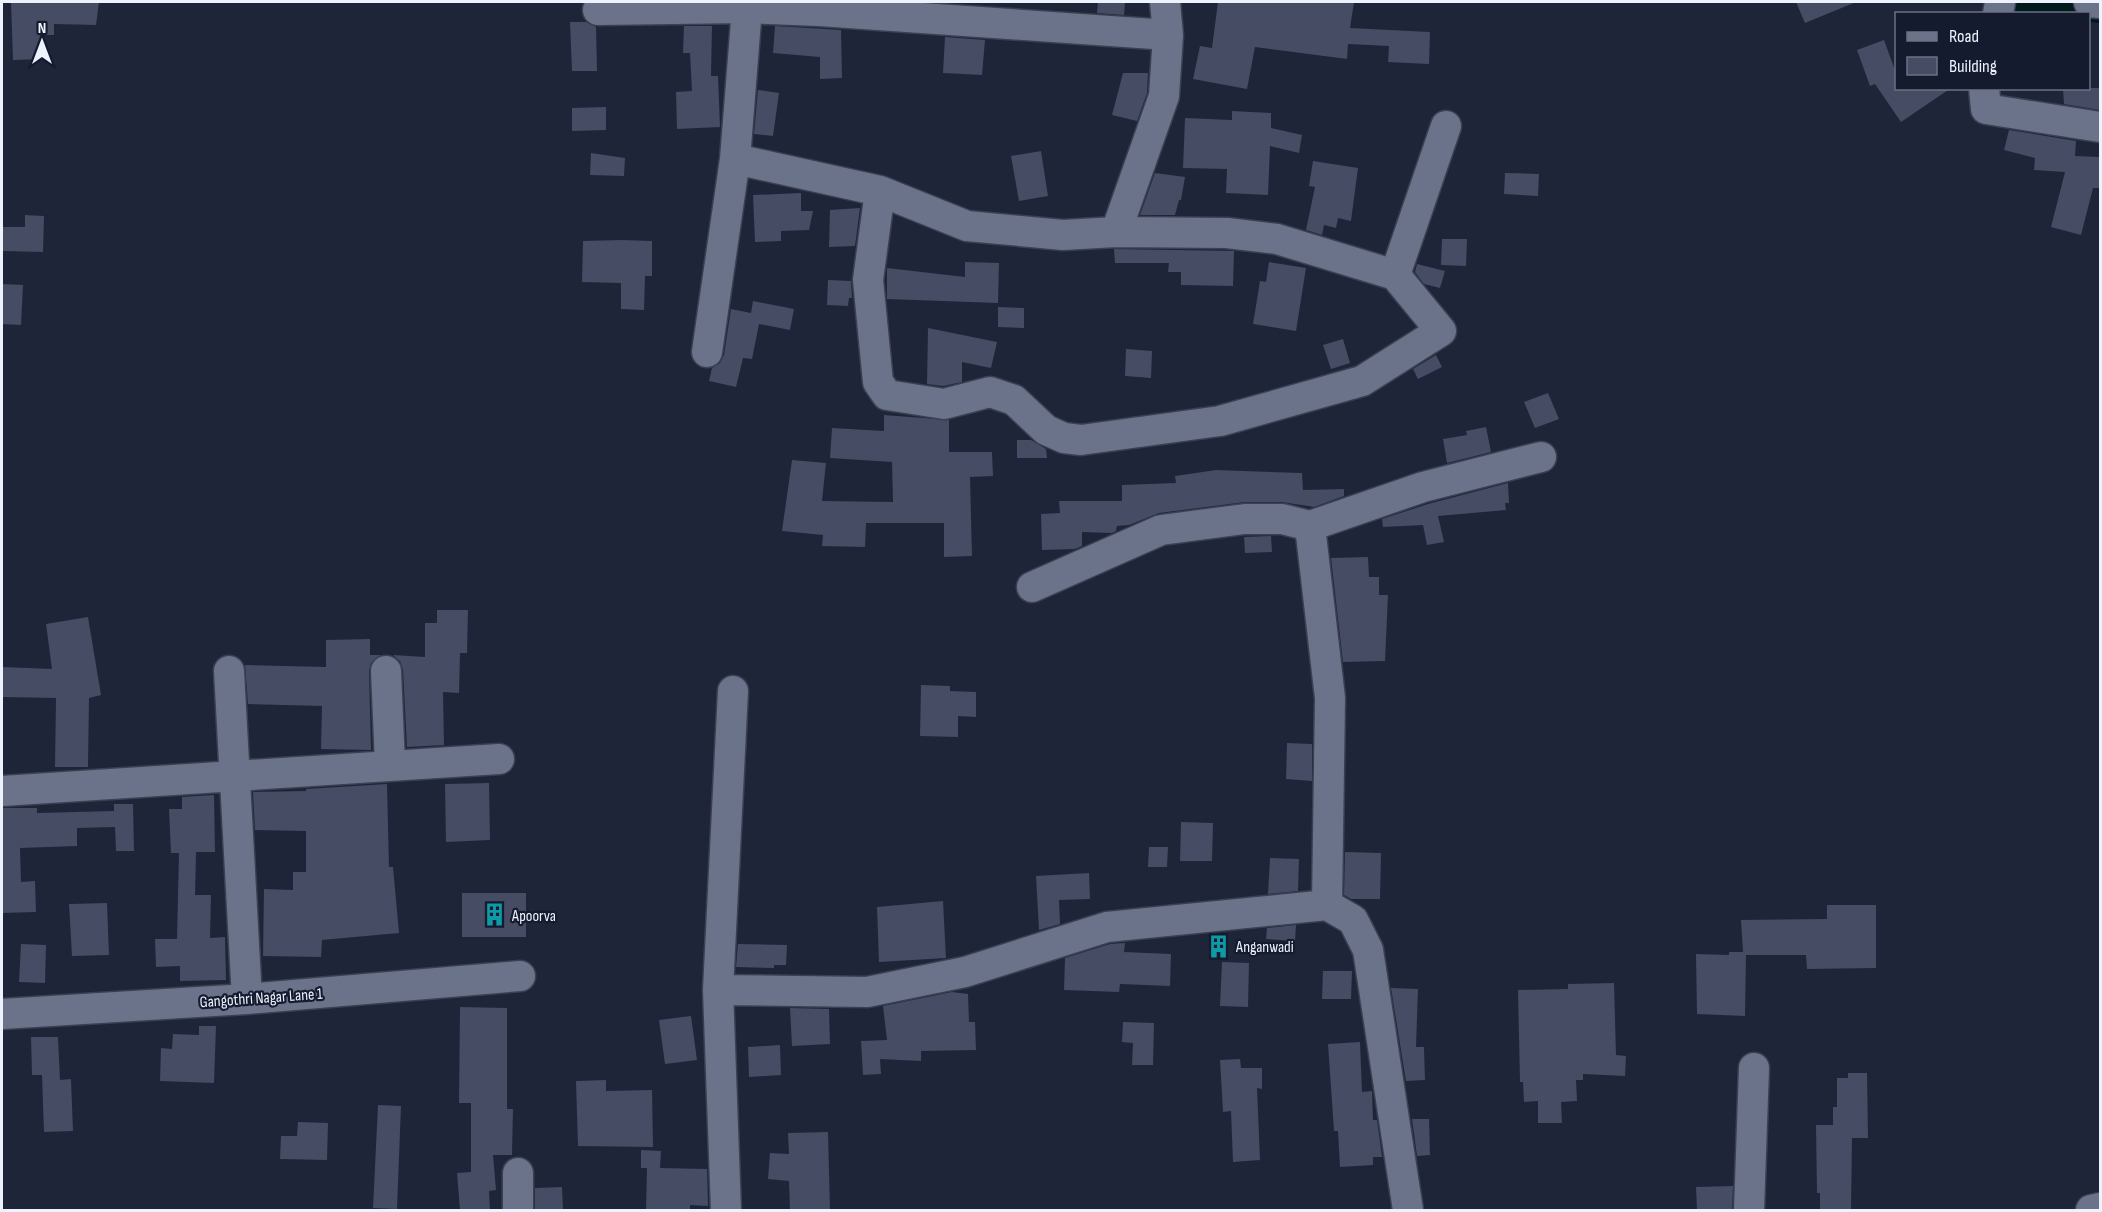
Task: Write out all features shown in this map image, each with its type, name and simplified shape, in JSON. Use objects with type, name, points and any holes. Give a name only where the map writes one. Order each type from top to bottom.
[{"type":"street","points":[[1116,232],[1164,96],[1168,35],[1165,2]]},
{"type":"street","points":[[2089,2],[2100,3]]},
{"type":"street","points":[[598,10],[820,6],[1168,35]]},
{"type":"street","points":[[707,352],[735,159],[747,8]]},
{"type":"street","points":[[1984,90],[1986,109],[2100,127]]},
{"type":"street","points":[[1395,274],[1446,126]]},
{"type":"street","points":[[735,159],[880,191],[967,226],[1063,235],[1116,232],[1227,232],[1277,239],[1395,274],[1441,331],[1362,381],[1220,421],[1082,440],[1064,438],[1046,430],[1014,399],[990,392],[944,404],[887,395],[878,382],[868,280],[880,191]]},
{"type":"street","points":[[1032,586],[1161,530],[1245,519],[1282,519],[1310,526],[1423,487],[1540,457]]},
{"type":"street","points":[[1310,526],[1330,698],[1327,905]]},
{"type":"street","points":[[229,671],[247,999]]},
{"type":"street","points":[[386,671],[390,764]]},
{"type":"street","points":[[726,1210],[718,990],[733,691]]},
{"type":"street","points":[[2,791],[236,778],[390,764],[499,759]]},
{"type":"street","points":[[718,990],[867,992],[965,972],[1107,927],[1327,905],[1353,920],[1368,950],[1408,1210]]},
{"type":"street","name":"Gangothri Nagar Lane 1","points":[[2,1014],[247,999],[520,976]]},
{"type":"street","points":[[1749,1210],[1754,1068]]},
{"type":"street","points":[[518,1173],[518,1210]]},
{"type":"street","points":[[2091,1210],[2100,1208]]},
{"type":"building","points":[[11,2],[99,2],[96,25],[54,24],[54,35],[42,35],[43,59],[13,60]]},
{"type":"building","points":[[1098,2],[1125,2],[1124,15],[1097,13]]},
{"type":"building","points":[[1218,2],[1354,2],[1350,28],[1430,32],[1429,64],[1388,62],[1389,46],[1348,44],[1347,59],[1255,47],[1247,89],[1193,79],[1200,46],[1212,48]]},
{"type":"building","points":[[1796,2],[1856,2],[1805,23]]},
{"type":"building","points":[[570,22],[586,22],[596,27],[597,71],[572,71]]},
{"type":"building","points":[[684,26],[712,26],[711,76],[718,76],[720,127],[677,129],[676,92],[692,91],[690,53],[683,53]]},
{"type":"building","points":[[775,26],[841,30],[842,78],[820,79],[820,57],[773,53]]},
{"type":"building","points":[[945,37],[985,40],[982,75],[943,73]]},
{"type":"building","points":[[1884,40],[1895,70],[1895,90],[1948,90],[1901,122],[1875,84],[1870,86],[1857,50]]},
{"type":"building","points":[[1123,73],[1148,73],[1147,93],[1137,121],[1112,115]]},
{"type":"building","points":[[2100,88],[2100,110],[2064,104],[2063,90]]},
{"type":"building","points":[[758,90],[779,93],[773,136],[754,134]]},
{"type":"building","points":[[606,107],[606,130],[572,131],[572,108]]},
{"type":"building","points":[[1232,111],[1271,113],[1271,128],[1302,135],[1299,153],[1270,146],[1268,195],[1226,193],[1227,169],[1183,168],[1185,118],[1232,120]]},
{"type":"building","points":[[2009,130],[2076,141],[2075,156],[2100,157],[2100,188],[2093,188],[2081,235],[2051,227],[2065,172],[2034,170],[2035,158],[2004,150]]},
{"type":"building","points":[[1041,151],[1048,196],[1019,201],[1011,156]]},
{"type":"building","points":[[591,153],[625,158],[624,176],[590,175]]},
{"type":"building","points":[[1313,161],[1358,168],[1351,221],[1338,218],[1336,228],[1324,225],[1322,235],[1306,230],[1315,187],[1309,186]]},
{"type":"building","points":[[1155,173],[1185,177],[1181,200],[1179,200],[1175,215],[1140,215]]},
{"type":"building","points":[[1505,173],[1539,174],[1538,196],[1504,194]]},
{"type":"building","points":[[801,193],[801,211],[813,211],[809,230],[781,231],[781,241],[755,242],[753,195]]},
{"type":"building","points":[[860,208],[855,246],[829,247],[830,210]]},
{"type":"building","points":[[25,215],[44,216],[43,252],[2,251],[2,227],[25,227]]},
{"type":"building","points":[[1442,239],[1467,239],[1466,266],[1441,265]]},
{"type":"building","points":[[583,241],[652,241],[652,276],[645,276],[644,310],[621,309],[621,283],[582,282]]},
{"type":"building","points":[[1114,249],[1234,251],[1233,286],[1181,285],[1181,272],[1168,272],[1169,263],[1115,263]]},
{"type":"building","points":[[965,262],[999,263],[998,303],[887,299],[887,268],[965,277]]},
{"type":"building","points":[[1269,262],[1306,268],[1296,331],[1253,324],[1260,281],[1266,282]]},
{"type":"building","points":[[1417,264],[1445,271],[1440,288],[1424,284],[1415,272]]},
{"type":"building","points":[[828,280],[851,281],[852,298],[849,298],[848,306],[827,305]]},
{"type":"building","points":[[2,284],[23,285],[21,325],[2,324]]},
{"type":"building","points":[[753,301],[794,309],[790,330],[759,324],[752,359],[743,358],[736,387],[709,381],[712,368],[720,363],[724,355],[731,309],[751,313]]},
{"type":"building","points":[[998,307],[1024,308],[1024,328],[998,327]]},
{"type":"building","points":[[928,328],[997,342],[991,368],[962,362],[962,382],[943,386],[927,384]]},
{"type":"building","points":[[1343,339],[1350,363],[1331,369],[1323,345]]},
{"type":"building","points":[[1126,349],[1152,351],[1151,378],[1125,376]]},
{"type":"building","points":[[1436,355],[1442,367],[1418,379],[1413,369]]},
{"type":"building","points":[[1548,393],[1559,419],[1535,428],[1524,402]]},
{"type":"building","points":[[884,415],[949,420],[949,452],[992,452],[993,476],[970,477],[972,556],[944,557],[944,523],[866,523],[865,547],[822,546],[823,535],[782,531],[792,460],[826,463],[822,501],[893,502],[892,462],[830,458],[832,428],[884,431]]},
{"type":"building","points":[[1486,427],[1491,452],[1447,463],[1443,439],[1467,435],[1466,431]]},
{"type":"building","points":[[1017,440],[1031,440],[1046,449],[1047,458],[1017,458]]},
{"type":"building","points":[[1216,470],[1302,473],[1303,490],[1344,489],[1344,496],[1314,507],[1282,502],[1245,502],[1159,513],[1129,525],[1117,526],[1116,531],[1112,533],[1082,532],[1082,546],[1075,549],[1042,550],[1041,514],[1060,513],[1059,501],[1122,501],[1122,485],[1176,483],[1175,476]]},
{"type":"building","points":[[1508,483],[1509,503],[1505,503],[1506,510],[1438,516],[1444,542],[1427,545],[1423,525],[1383,527],[1382,519]]},
{"type":"building","points":[[1271,536],[1272,552],[1245,553],[1244,537]]},
{"type":"building","points":[[1368,557],[1369,577],[1379,577],[1379,595],[1388,595],[1385,661],[1343,662],[1331,558]]},
{"type":"building","points":[[437,610],[468,610],[467,653],[460,653],[459,693],[443,692],[444,745],[407,747],[403,670],[400,661],[393,655],[425,657],[425,623],[437,623]]},
{"type":"building","points":[[88,617],[101,695],[89,698],[88,767],[55,767],[56,698],[2,697],[2,667],[52,669],[46,624]]},
{"type":"building","points":[[370,639],[370,655],[381,655],[371,663],[369,671],[371,750],[321,749],[322,706],[248,704],[245,665],[326,667],[326,640]]},
{"type":"building","points":[[921,685],[950,686],[950,691],[976,692],[976,717],[958,716],[958,737],[920,736]]},
{"type":"building","points":[[1287,743],[1312,744],[1312,781],[1286,779]]},
{"type":"building","points":[[489,783],[490,840],[446,842],[445,784]]},
{"type":"building","points":[[387,784],[389,867],[393,867],[399,933],[322,940],[321,957],[263,956],[264,889],[293,890],[293,872],[306,872],[306,831],[255,830],[253,792],[306,791],[306,789]]},
{"type":"building","points":[[214,795],[215,852],[196,852],[195,895],[211,895],[210,938],[225,937],[226,980],[180,981],[180,966],[156,967],[155,939],[177,939],[179,853],[171,853],[169,809],[182,809],[182,797]]},
{"type":"building","points":[[114,804],[133,804],[134,851],[116,851],[115,827],[77,828],[77,846],[20,848],[21,882],[35,881],[36,912],[2,913],[2,808],[37,808],[37,813],[114,811]]},
{"type":"building","points":[[1181,822],[1213,823],[1212,861],[1180,861]]},
{"type":"building","points":[[1149,847],[1168,847],[1167,867],[1148,867]]},
{"type":"building","points":[[1345,852],[1381,853],[1380,899],[1351,899],[1344,895]]},
{"type":"building","points":[[1270,858],[1299,859],[1298,891],[1268,894]]},
{"type":"building","points":[[1089,873],[1090,899],[1059,900],[1060,924],[1039,930],[1036,876]]},
{"type":"building","name":"Apoorva","points":[[462,893],[526,893],[526,937],[462,937]]},
{"type":"building","points":[[943,901],[946,958],[879,962],[877,907]]},
{"type":"building","points":[[107,903],[109,955],[72,956],[69,904]]},
{"type":"building","points":[[1827,905],[1876,905],[1876,968],[1807,969],[1806,955],[1746,955],[1745,1016],[1697,1014],[1696,954],[1729,955],[1729,952],[1743,952],[1741,920],[1827,919]]},
{"type":"building","points":[[1296,925],[1295,941],[1266,939],[1267,928]]},
{"type":"building","points":[[1125,943],[1124,952],[1171,954],[1170,986],[1120,984],[1119,992],[1064,990],[1065,958],[1110,944]]},
{"type":"building","points":[[21,944],[46,945],[45,983],[19,982]]},
{"type":"building","points":[[738,944],[787,945],[786,965],[774,965],[774,968],[736,967]]},
{"type":"building","points":[[1222,962],[1249,963],[1248,1007],[1220,1006]]},
{"type":"building","points":[[1323,971],[1352,971],[1351,999],[1322,999]]},
{"type":"building","points":[[1614,983],[1616,1055],[1626,1056],[1625,1076],[1583,1074],[1583,1080],[1576,1080],[1577,1101],[1561,1102],[1562,1123],[1538,1123],[1538,1101],[1524,1102],[1523,1082],[1520,1082],[1518,990],[1568,989],[1568,984]]},
{"type":"building","points":[[1391,988],[1418,989],[1416,1047],[1424,1047],[1425,1080],[1406,1081]]},
{"type":"building","points":[[952,992],[968,994],[969,1022],[975,1022],[976,1050],[921,1051],[921,1061],[880,1059],[881,1074],[863,1075],[861,1041],[887,1040],[883,1006]]},
{"type":"building","points":[[460,1007],[507,1008],[507,1109],[513,1109],[512,1155],[493,1155],[496,1190],[489,1191],[490,1210],[460,1210],[457,1173],[471,1172],[471,1103],[459,1103]]},
{"type":"building","points":[[790,1008],[829,1009],[830,1044],[792,1046]]},
{"type":"building","points":[[691,1016],[697,1060],[665,1064],[659,1020]]},
{"type":"building","points":[[1123,1022],[1154,1023],[1153,1065],[1132,1065],[1133,1043],[1122,1042]]},
{"type":"building","points":[[199,1026],[216,1026],[214,1083],[160,1081],[161,1048],[172,1049],[173,1034],[199,1035]]},
{"type":"building","points":[[31,1037],[58,1037],[60,1080],[71,1079],[73,1131],[44,1132],[42,1075],[32,1075]]},
{"type":"building","points":[[1360,1042],[1362,1092],[1372,1091],[1373,1120],[1377,1120],[1382,1157],[1373,1157],[1373,1165],[1340,1167],[1338,1131],[1334,1131],[1328,1044]]},
{"type":"building","points":[[780,1045],[781,1075],[749,1077],[748,1047]]},
{"type":"building","points":[[1240,1059],[1241,1068],[1262,1068],[1262,1089],[1257,1088],[1260,1160],[1233,1162],[1231,1111],[1223,1112],[1220,1060]]},
{"type":"building","points":[[1848,1073],[1867,1073],[1868,1138],[1852,1138],[1851,1210],[1820,1210],[1820,1193],[1817,1193],[1816,1125],[1833,1125],[1833,1107],[1837,1107],[1837,1078],[1848,1078]]},
{"type":"building","points":[[606,1080],[606,1091],[652,1090],[653,1147],[578,1146],[576,1081]]},
{"type":"building","points":[[378,1105],[401,1106],[397,1209],[373,1208]]},
{"type":"building","points":[[1412,1119],[1429,1119],[1430,1155],[1417,1156]]},
{"type":"building","points":[[298,1122],[328,1123],[327,1160],[280,1159],[281,1136],[297,1136]]},
{"type":"building","points":[[828,1132],[830,1210],[790,1210],[789,1181],[768,1179],[770,1153],[789,1154],[788,1133]]},
{"type":"building","points":[[641,1150],[661,1151],[660,1168],[707,1169],[708,1206],[690,1205],[690,1210],[646,1210],[647,1168],[641,1168]]},
{"type":"building","points":[[1733,1186],[1732,1210],[1697,1210],[1696,1187]]},
{"type":"building","points":[[562,1187],[563,1210],[535,1210],[535,1188]]},
{"type":"waterway","points":[[2015,3],[2100,12]]},
{"type":"place","name":"Apoorva","points":[[494,915]]},
{"type":"place","name":"Anganwadi","points":[[1218,946]]}]
